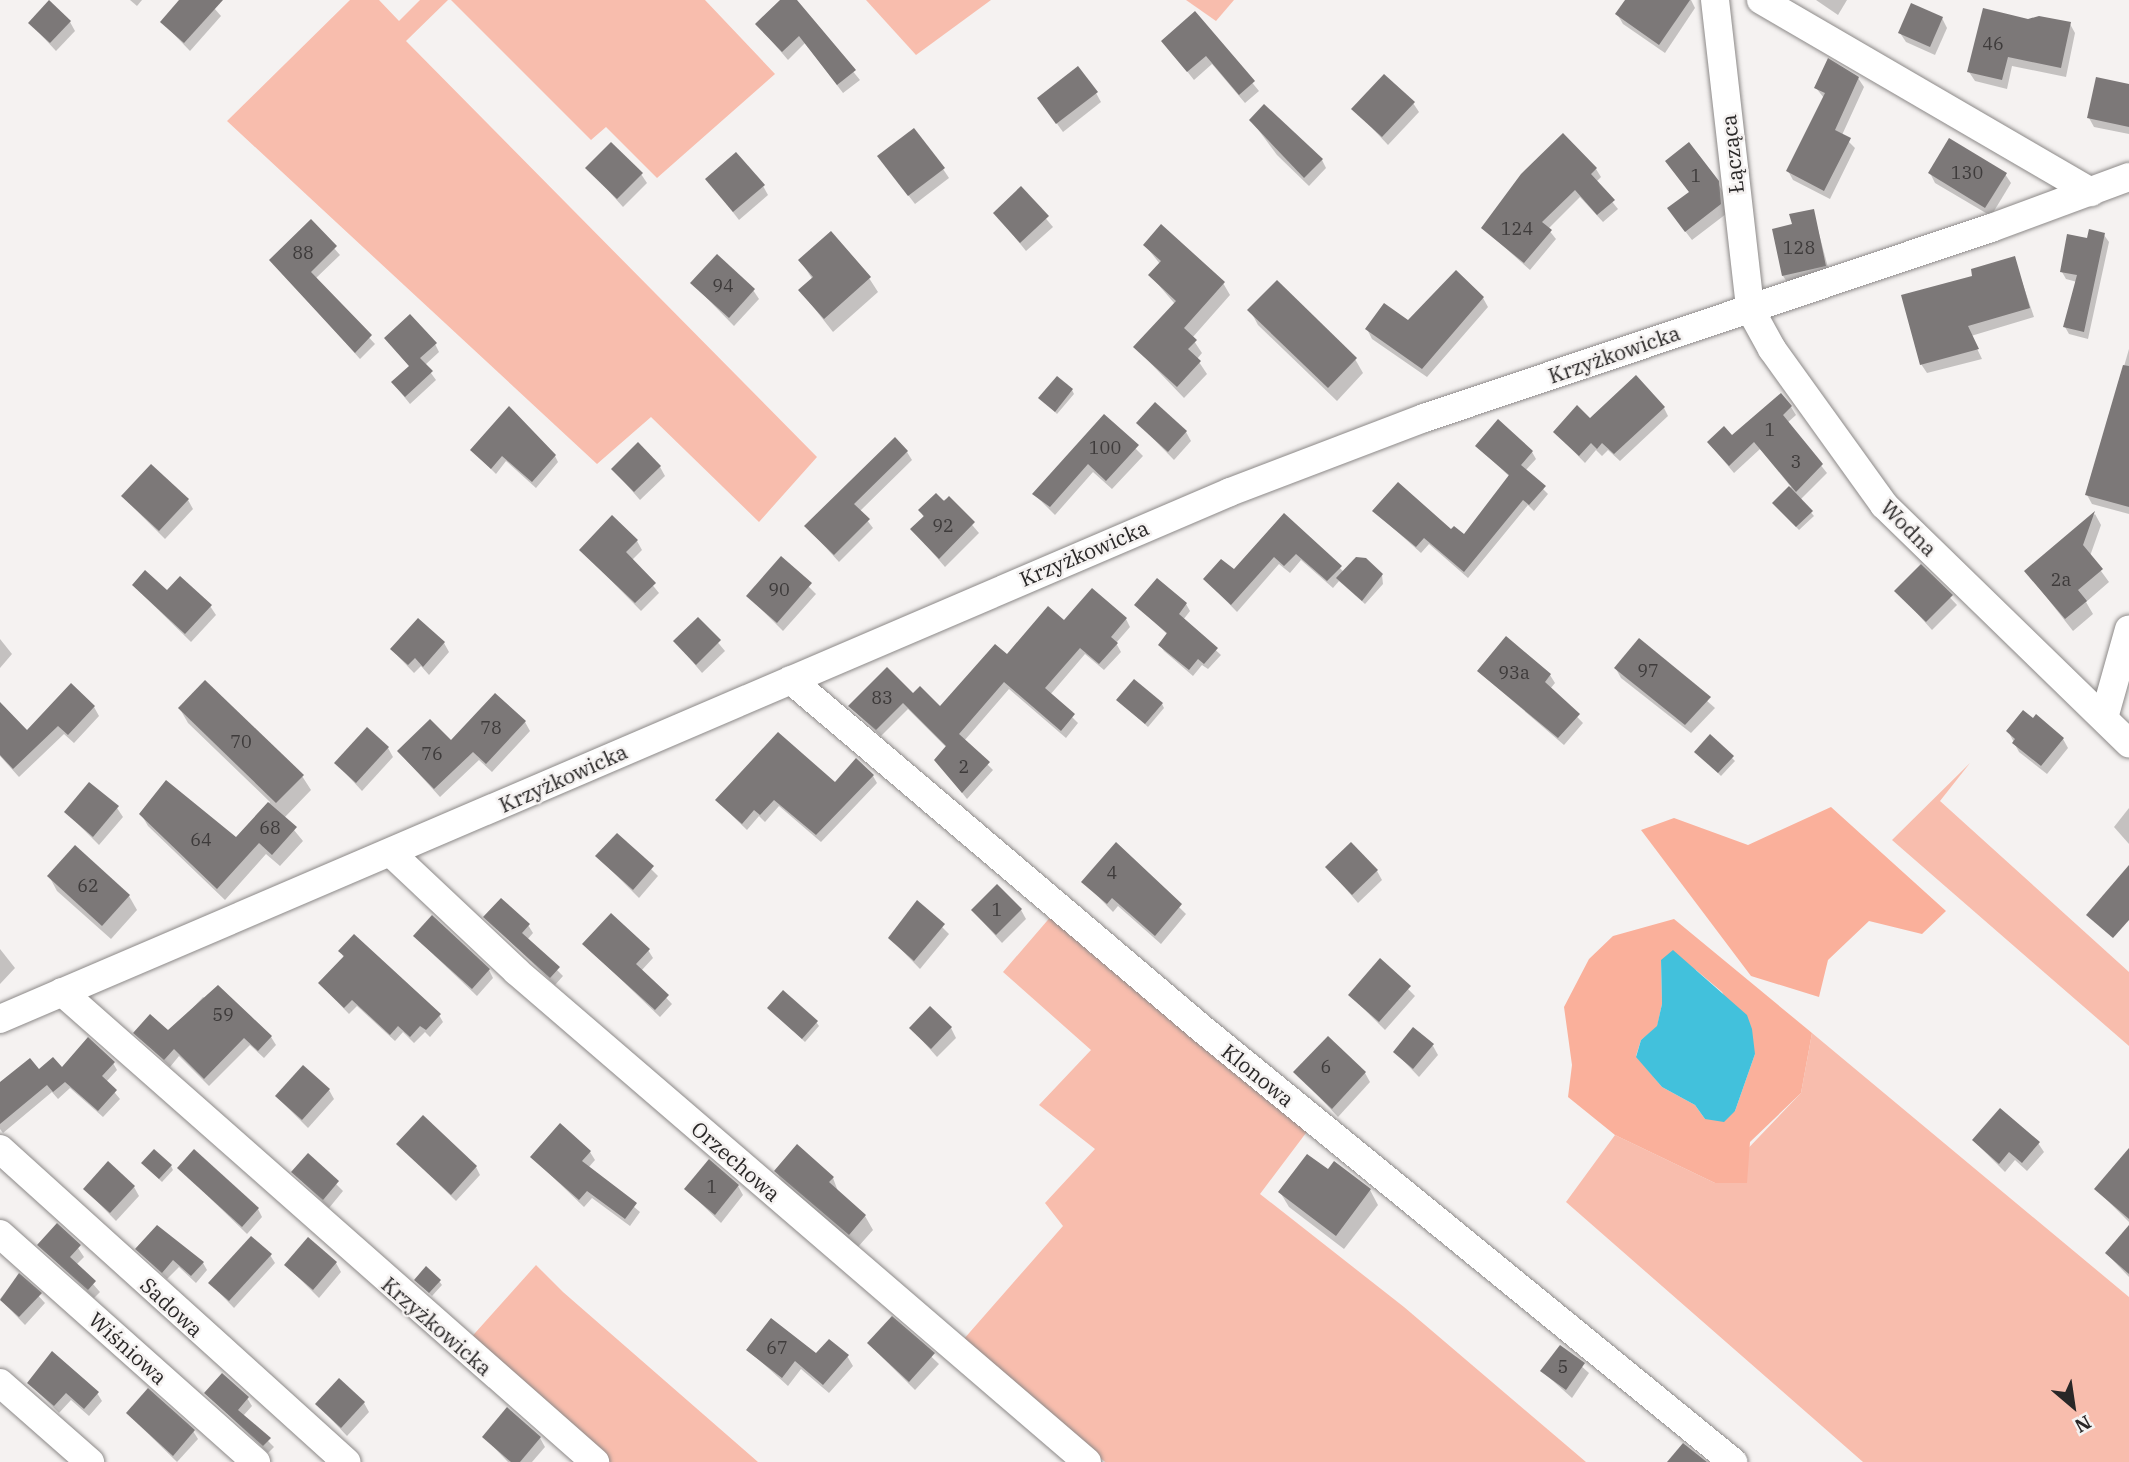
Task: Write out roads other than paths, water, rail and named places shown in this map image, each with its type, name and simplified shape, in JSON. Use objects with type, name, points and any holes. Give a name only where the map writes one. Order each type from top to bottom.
[{"type":"street","name":"Łącząca","points":[[1715,0],[1750,309]]},
{"type":"street","points":[[1761,0],[2091,192]]},
{"type":"street","name":"Krzyżkowicka","points":[[0,1019],[1230,492],[1424,418],[1750,309],[2129,177]]},
{"type":"street","name":"Wodna","points":[[1750,309],[1772,349],[1884,505],[2129,743]]},
{"type":"street","points":[[2104,718],[2129,629]]},
{"type":"street","name":"Klonowa","points":[[791,680],[1201,1028],[1733,1462]]},
{"type":"street","name":"Orzechowa","points":[[391,853],[516,971],[1087,1462]]},
{"type":"street","name":"Krzyżkowicka","points":[[62,992],[595,1462]]},
{"type":"street","name":"Sadowa","points":[[0,1149],[347,1462]]},
{"type":"street","name":"Wiśniowa","points":[[0,1234],[256,1462]]},
{"type":"street","points":[[0,1383],[90,1462]]},
{"type":"water","points":[[1673,950],[1747,1015],[1752,1029],[1755,1054],[1735,1111],[1724,1122],[1705,1119],[1695,1105],[1662,1087],[1636,1057],[1641,1040],[1657,1026],[1662,1004],[1661,960]]}]
